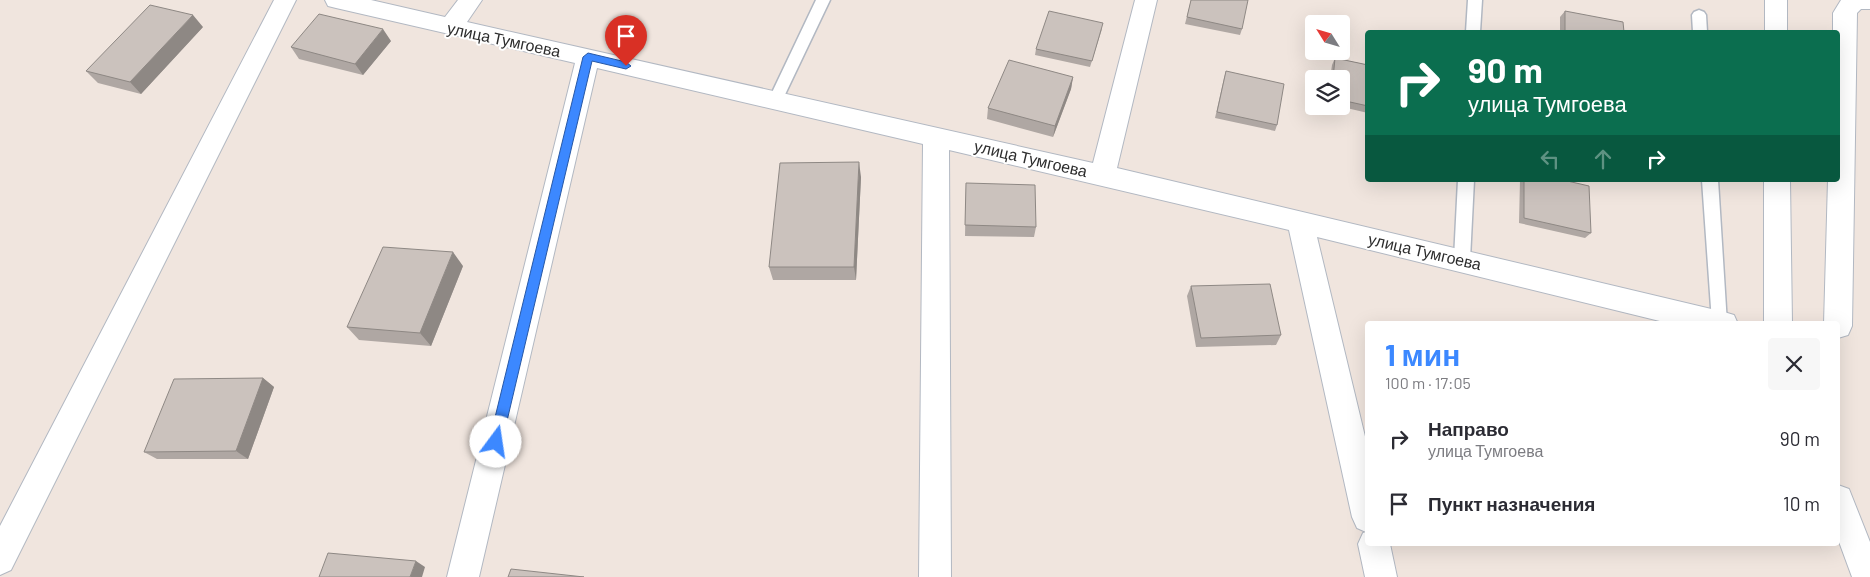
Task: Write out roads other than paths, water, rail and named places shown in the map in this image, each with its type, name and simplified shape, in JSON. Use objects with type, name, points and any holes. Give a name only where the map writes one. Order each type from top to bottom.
[{"type":"street","points":[[0,559],[284,0]]},
{"type":"street","name":"улица Тумгоева","points":[[336,0],[450,28],[588,57],[774,102],[1103,175],[1462,259],[1714,321]]},
{"type":"street","points":[[450,28],[471,0]]},
{"type":"street","points":[[1103,175],[1146,0]]},
{"type":"street","points":[[1776,0],[1776,30]]},
{"type":"street","points":[[1838,321],[1845,13],[1848,6],[1854,2],[1870,1]]},
{"type":"street","points":[[463,577],[588,57]]},
{"type":"street","points":[[935,577],[936,137]]},
{"type":"street","points":[[1777,182],[1778,321]]},
{"type":"street","points":[[1300,221],[1365,504]]},
{"type":"street","points":[[1840,505],[1868,577]]},
{"type":"street","points":[[1374,546],[1381,577]]},
{"type":"lane","points":[[774,102],[823,0]]},
{"type":"lane","points":[[1473,30],[1474,0]]},
{"type":"lane","points":[[1699,15],[1700,30]]},
{"type":"lane","points":[[1462,259],[1466,182]]},
{"type":"lane","points":[[1710,182],[1722,321]]}]
